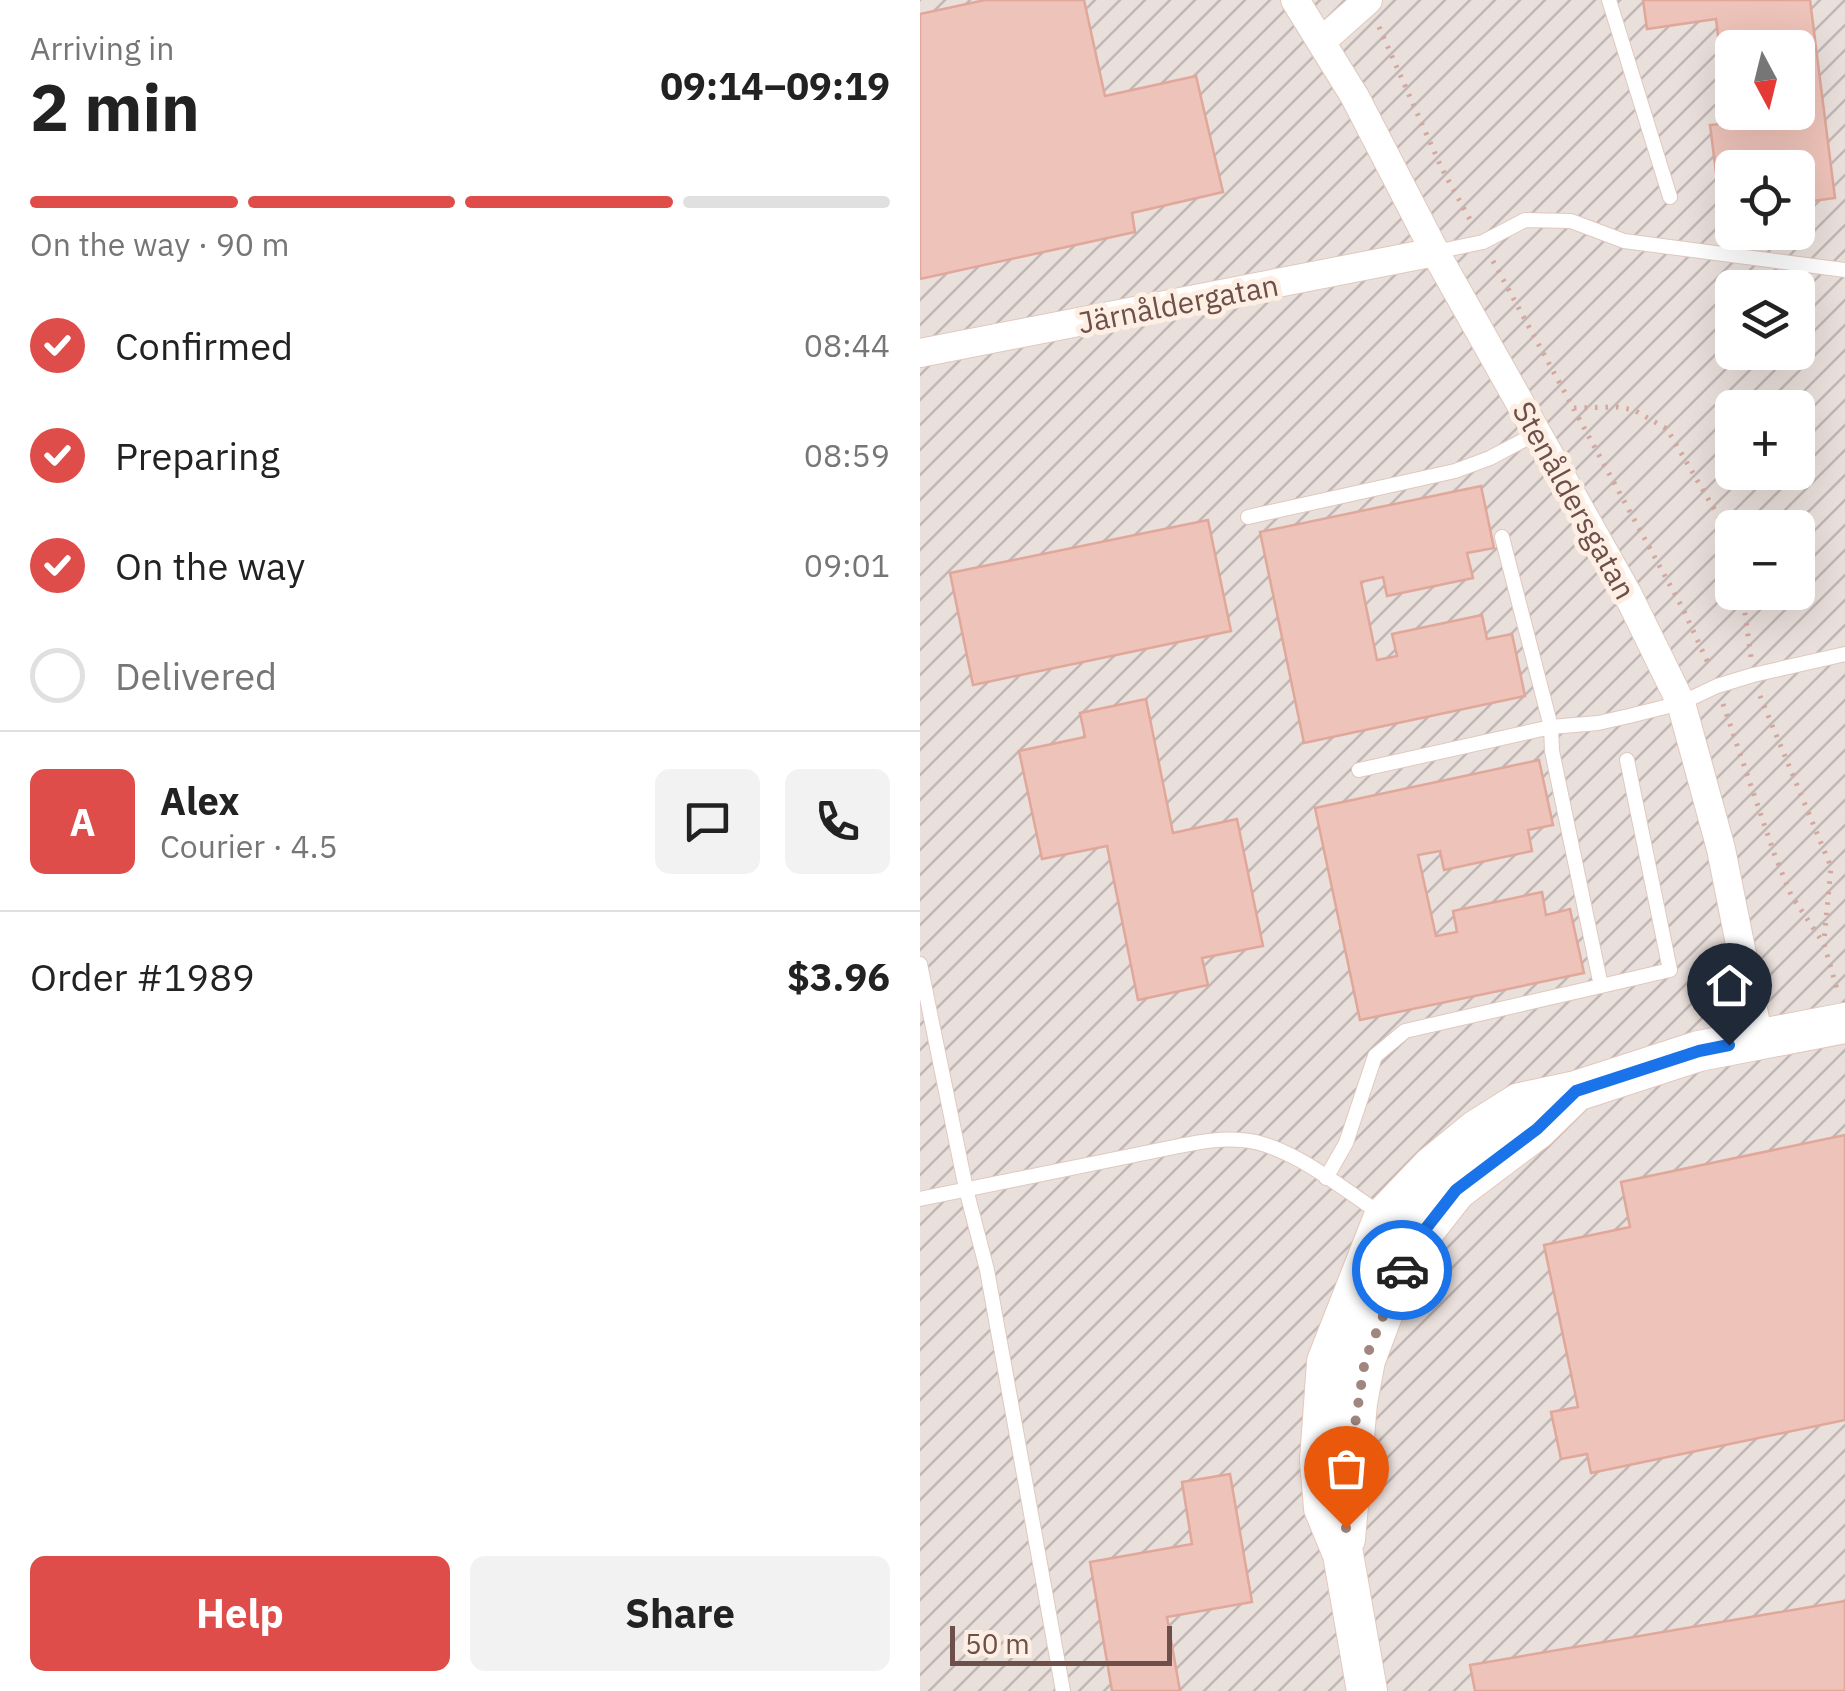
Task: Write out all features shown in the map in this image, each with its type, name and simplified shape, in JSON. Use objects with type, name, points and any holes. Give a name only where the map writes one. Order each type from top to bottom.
[{"type":"street","name":"Stenåldersgatan","points":[[1295,0],[1322,41],[1435,252],[1627,593],[1681,703],[1721,849],[1760,1039]]},
{"type":"street","points":[[1322,41],[1367,1]]},
{"type":"street","name":"Järnåldergatan","points":[[920,353],[1435,252]]},
{"type":"street","points":[[1366,1691],[1343,1554],[1324,1508],[1320,1460],[1326,1362],[1400,1229],[1537,1129],[1576,1091],[1699,1051],[1760,1039],[1842,1008]]},
{"type":"lane","points":[[1610,0],[1670,197]]},
{"type":"lane","points":[[1435,252],[1482,242],[1525,220],[1571,221],[1624,240],[1845,270]]},
{"type":"lane","points":[[1248,517],[1454,471],[1490,458],[1538,432]]},
{"type":"lane","points":[[1502,537],[1551,727],[1552,751],[1601,986]]},
{"type":"lane","points":[[1360,770],[1551,727],[1598,723],[1681,703],[1717,686],[1845,654]]},
{"type":"lane","points":[[1326,1178],[1346,1142],[1375,1056],[1405,1031],[1670,970],[1627,760]]},
{"type":"lane","points":[[920,964],[966,1189],[988,1270],[1063,1691]]},
{"type":"lane","points":[[920,1199],[1214,1140],[1244,1140],[1274,1147],[1400,1229]]},
{"type":"path","points":[[1367,1],[1441,167],[1682,608],[1717,686],[1786,882],[1824,944],[1842,1008]]},
{"type":"path","points":[[1574,408],[1634,410],[1667,429],[1715,510]]},
{"type":"path","points":[[1744,610],[1753,676],[1831,867],[1824,944]]},
{"type":"shaded area","points":[[920,0],[1845,0],[1845,1691],[920,1691]]},
{"type":"building","points":[[985,0],[1084,0],[1105,96],[1196,76],[1223,192],[1132,213],[1135,232],[920,279],[920,14]]},
{"type":"building","points":[[1643,0],[1810,0],[1814,30],[1717,30],[1716,19],[1647,29]]},
{"type":"building","points":[[1815,40],[1835,198],[1815,201],[1815,150],[1715,150],[1715,165],[1710,125],[1715,124],[1715,130],[1815,130]]},
{"type":"building","points":[[1481,486],[1494,548],[1467,553],[1473,578],[1387,596],[1383,577],[1361,582],[1377,660],[1397,656],[1392,634],[1482,615],[1487,639],[1512,634],[1525,696],[1304,743],[1260,532]]},
{"type":"building","points":[[1208,520],[1231,631],[973,685],[950,573]]},
{"type":"building","points":[[1146,699],[1173,833],[1237,819],[1263,946],[1202,958],[1208,985],[1138,1000],[1107,846],[1042,859],[1019,751],[1085,737],[1080,713]]},
{"type":"building","points":[[1539,760],[1553,825],[1528,830],[1532,851],[1444,870],[1440,851],[1418,855],[1436,936],[1457,932],[1453,911],[1542,892],[1546,915],[1570,909],[1584,973],[1360,1020],[1315,808]]},
{"type":"building","points":[[1845,1135],[1845,1420],[1591,1473],[1587,1454],[1561,1459],[1551,1412],[1578,1407],[1544,1245],[1630,1227],[1621,1182]]},
{"type":"building","points":[[1230,1474],[1252,1602],[1167,1617],[1180,1691],[1112,1691],[1090,1562],[1192,1544],[1182,1482]]},
{"type":"building","points":[[1845,1601],[1845,1691],[1475,1691],[1470,1665]]},
{"type":"way so far","points":[[1346,1528],[1357,1403],[1365,1360],[1402,1270]]},
{"type":"route","points":[[1402,1270],[1416,1241],[1456,1190],[1537,1129],[1576,1091],[1729,1045]]}]
